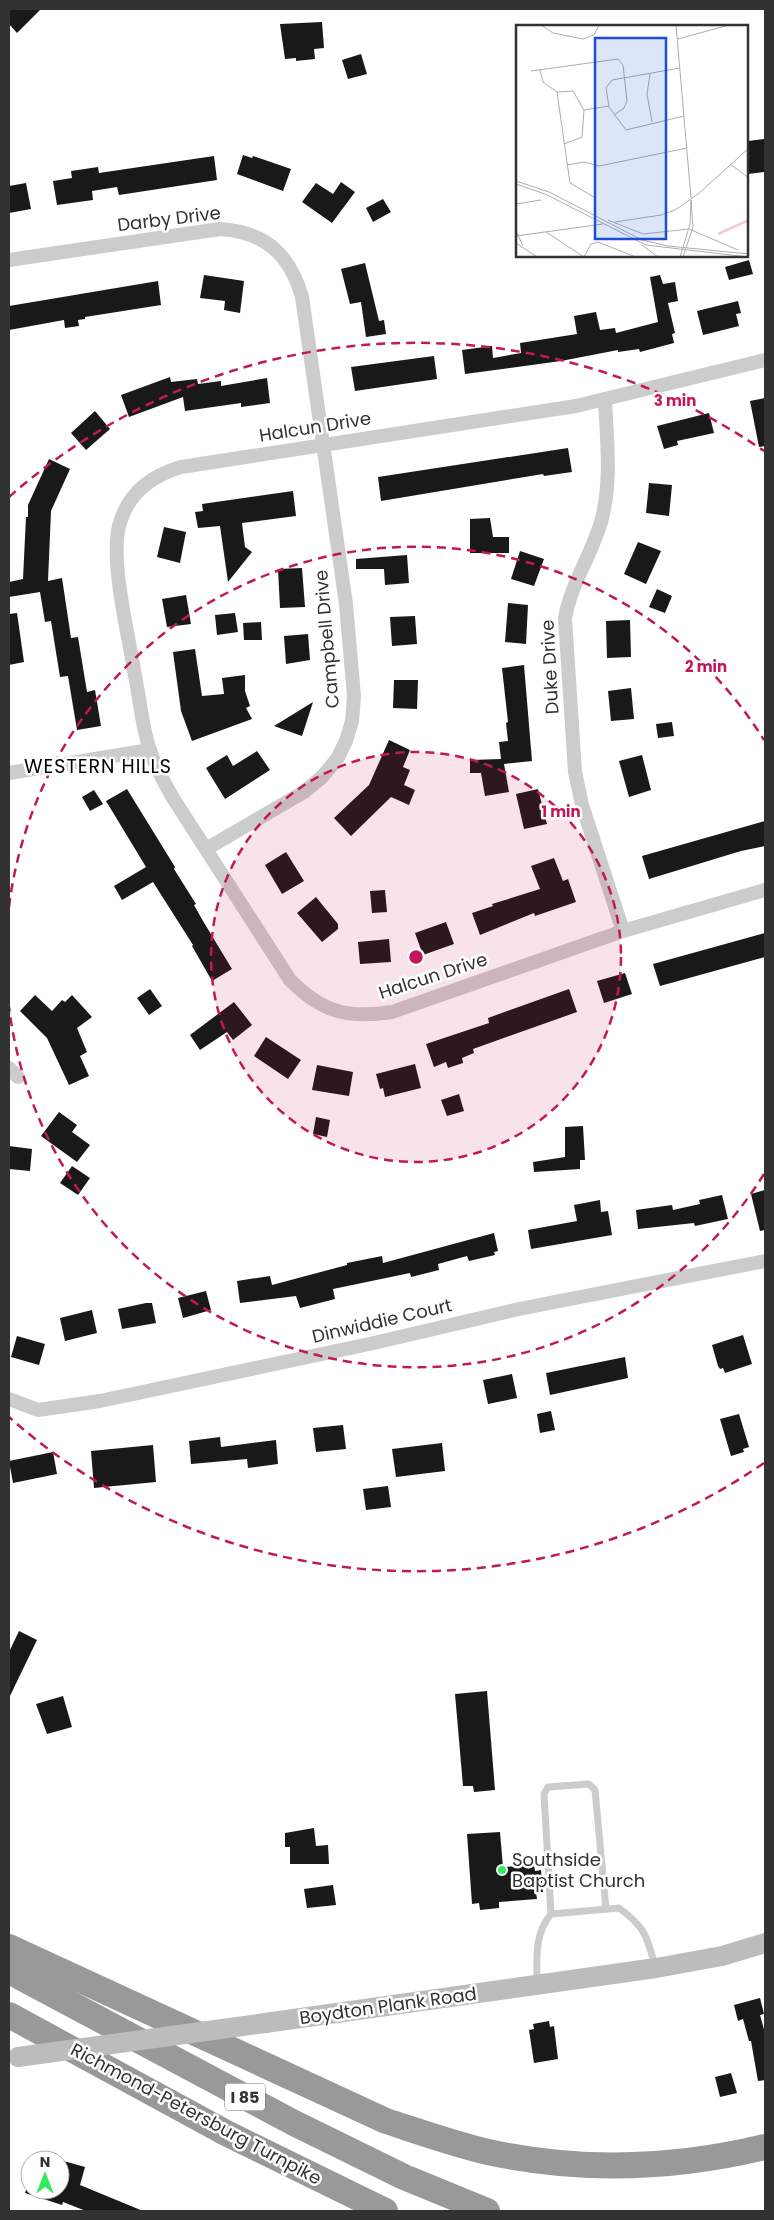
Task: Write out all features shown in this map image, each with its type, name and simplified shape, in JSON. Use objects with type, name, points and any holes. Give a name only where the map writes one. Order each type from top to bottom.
[{"type":"highway","points":[[9,1947],[386,2120],[436,2138],[486,2152],[527,2160],[578,2165],[620,2166],[672,2164],[715,2159],[765,2147]]},
{"type":"highway","name":"I 85","points":[[9,1971],[294,2123],[404,2177],[486,2211]]},
{"type":"highway","name":"Richmond-Petersburg Turnpike","points":[[9,2015],[226,2133],[385,2211]]},
{"type":"main road","name":"Boydton Plank Road","points":[[13,2058],[656,1968],[722,1956],[765,1944]]},
{"type":"street","name":"Darby Drive","points":[[9,260],[220,229],[251,234],[267,243],[279,252],[290,266],[302,297],[324,445]]},
{"type":"street","name":"Halcun Drive","points":[[765,360],[605,401],[172,470],[150,480],[136,493],[126,508],[119,525],[116,554],[122,598],[150,750],[156,768],[173,798],[290,980],[317,1002],[336,1012],[349,1015],[392,1012],[623,931],[765,890]]},
{"type":"street","name":"Duke Drive","points":[[605,401],[608,452],[606,490],[601,522],[568,598],[564,618],[575,772],[582,805],[623,931]]},
{"type":"street","name":"Campbell Drive","points":[[206,849],[304,792],[322,777],[337,759],[350,728],[354,696],[346,604],[324,445]]},
{"type":"street","points":[[9,772],[150,750]]},
{"type":"street","name":"Dinwiddie Court","points":[[9,1399],[38,1410],[100,1401],[374,1343],[519,1309],[765,1261]]},
{"type":"lane","points":[[551,1914],[544,1794],[548,1787],[589,1784],[595,1790],[606,1909]]},
{"type":"lane","points":[[537,1985],[537,1941],[543,1923],[551,1914],[619,1908],[636,1920],[646,1935],[656,1968]]},
{"type":"building","points":[[9,9],[41,9],[17,33],[9,24]]},
{"type":"building","points":[[322,22],[324,48],[314,49],[315,59],[296,61],[296,58],[285,59],[280,24]]},
{"type":"building","points":[[361,54],[367,74],[348,79],[342,60]]},
{"type":"building","points":[[765,139],[765,172],[749,174],[749,141]]},
{"type":"building","points":[[243,155],[252,158],[253,156],[291,169],[283,191],[237,174]]},
{"type":"building","points":[[214,156],[217,180],[119,195],[117,187],[92,191],[93,200],[57,205],[53,181],[72,178],[71,171],[98,167],[99,173]]},
{"type":"building","points":[[341,182],[355,192],[332,223],[302,202],[316,183],[333,194]]},
{"type":"building","points":[[26,183],[31,209],[9,213],[9,186]]},
{"type":"building","points":[[383,199],[391,212],[373,222],[366,208]]},
{"type":"building","points":[[749,260],[753,274],[729,280],[725,267]]},
{"type":"building","points":[[365,263],[379,321],[384,320],[386,334],[366,337],[361,302],[350,304],[341,269]]},
{"type":"building","points":[[204,275],[244,281],[240,313],[224,310],[225,301],[200,298]]},
{"type":"building","points":[[660,275],[663,284],[675,282],[678,301],[668,303],[675,333],[672,334],[674,343],[640,352],[639,349],[618,352],[618,350],[561,361],[465,374],[462,350],[492,346],[493,358],[521,353],[520,343],[577,334],[574,316],[596,312],[600,330],[615,328],[616,333],[658,322],[650,277]]},
{"type":"building","points":[[158,281],[161,305],[85,317],[85,319],[78,320],[79,326],[65,328],[64,320],[9,330],[9,306]]},
{"type":"building","points":[[738,301],[741,313],[736,314],[739,326],[703,335],[697,311]]},
{"type":"building","points":[[434,356],[437,379],[355,391],[351,367]]},
{"type":"building","points":[[170,377],[171,382],[197,379],[198,384],[221,381],[221,386],[267,378],[270,403],[241,407],[241,403],[185,411],[183,397],[129,417],[121,395]]},
{"type":"building","points":[[765,398],[765,446],[759,447],[750,401]]},
{"type":"building","points":[[95,411],[110,429],[86,450],[71,433]]},
{"type":"building","points":[[709,413],[714,433],[677,441],[678,445],[664,449],[657,426]]},
{"type":"building","points":[[568,448],[572,472],[544,476],[543,474],[381,501],[378,477]]},
{"type":"building","points":[[49,459],[70,469],[51,511],[48,581],[62,578],[71,638],[78,637],[87,692],[95,690],[101,726],[77,730],[68,676],[60,677],[51,621],[45,622],[40,592],[9,597],[9,582],[23,579],[28,505]]},
{"type":"building","points":[[649,483],[672,485],[669,516],[646,513]]},
{"type":"building","points":[[293,491],[296,516],[242,523],[245,547],[252,552],[228,582],[220,526],[198,528],[195,512],[203,511],[202,504]]},
{"type":"building","points":[[490,518],[493,537],[509,537],[509,553],[470,553],[470,519]]},
{"type":"building","points":[[164,527],[186,532],[180,563],[157,557]]},
{"type":"building","points":[[638,542],[661,551],[646,584],[624,574]]},
{"type":"building","points":[[520,551],[544,559],[534,586],[511,579]]},
{"type":"building","points":[[407,555],[409,583],[385,585],[384,569],[356,569],[356,559]]},
{"type":"building","points":[[302,568],[305,607],[280,608],[278,569]]},
{"type":"building","points":[[657,589],[672,596],[665,613],[649,607]]},
{"type":"building","points":[[186,595],[191,624],[167,627],[162,599]]},
{"type":"building","points":[[508,603],[528,605],[526,644],[505,642]]},
{"type":"building","points":[[17,613],[24,662],[9,665],[9,614]]},
{"type":"building","points":[[235,613],[238,632],[217,635],[215,615]]},
{"type":"building","points":[[415,616],[417,644],[392,646],[390,617]]},
{"type":"building","points":[[630,620],[631,657],[607,658],[606,621]]},
{"type":"building","points":[[261,622],[262,640],[244,640],[243,623]]},
{"type":"building","points":[[308,634],[310,660],[286,664],[284,636]]},
{"type":"building","points":[[195,649],[202,696],[224,694],[222,678],[245,675],[245,691],[250,706],[246,708],[252,719],[192,741],[181,711],[173,652]]},
{"type":"building","points":[[524,665],[532,761],[504,764],[509,792],[485,796],[481,773],[470,773],[470,760],[501,759],[499,742],[508,741],[506,723],[508,722],[502,668]]},
{"type":"building","points":[[394,680],[418,680],[417,709],[393,708]]},
{"type":"building","points":[[631,688],[634,719],[611,721],[608,691]]},
{"type":"building","points":[[313,702],[302,736],[274,726]]},
{"type":"building","points":[[672,722],[674,736],[658,738],[656,724]]},
{"type":"building","points":[[389,740],[410,750],[403,767],[410,770],[404,785],[415,790],[409,805],[391,797],[351,836],[334,818],[369,785]]},
{"type":"building","points":[[257,751],[270,770],[225,799],[206,768],[227,755],[233,766]]},
{"type":"building","points":[[642,755],[651,790],[629,797],[619,761]]},
{"type":"building","points":[[127,789],[175,867],[174,869],[196,904],[194,905],[232,969],[212,981],[193,945],[153,882],[122,900],[114,886],[146,867],[106,801]]},
{"type":"building","points":[[538,789],[547,824],[524,829],[516,794]]},
{"type":"building","points":[[94,790],[103,804],[90,811],[82,797]]},
{"type":"building","points":[[765,821],[765,846],[741,851],[649,879],[642,856]]},
{"type":"building","points":[[286,852],[304,881],[282,894],[265,865]]},
{"type":"building","points":[[554,858],[563,881],[568,879],[576,902],[535,916],[534,913],[480,935],[472,913],[493,906],[492,904],[540,889],[531,866]]},
{"type":"building","points":[[385,890],[387,912],[372,913],[370,891]]},
{"type":"building","points":[[316,897],[338,924],[338,929],[322,942],[297,913]]},
{"type":"building","points":[[446,922],[454,944],[423,955],[415,933]]},
{"type":"building","points":[[765,933],[765,957],[660,986],[653,964]]},
{"type":"building","points":[[389,939],[391,962],[360,964],[358,942]]},
{"type":"building","points":[[625,973],[632,994],[604,1003],[597,981]]},
{"type":"building","points":[[150,989],[162,1006],[149,1015],[137,998]]},
{"type":"building","points":[[569,989],[577,1012],[473,1049],[474,1053],[462,1058],[463,1063],[448,1068],[446,1062],[434,1067],[426,1044],[489,1023],[488,1018]]},
{"type":"building","points":[[35,995],[52,1011],[62,1000],[65,1002],[72,995],[92,1017],[77,1028],[87,1052],[80,1056],[89,1076],[69,1085],[47,1038],[20,1011]]},
{"type":"building","points":[[234,1002],[252,1025],[233,1040],[227,1032],[200,1050],[190,1035]]},
{"type":"building","points":[[266,1037],[301,1060],[288,1079],[254,1056]]},
{"type":"building","points":[[415,1064],[421,1088],[385,1097],[383,1088],[380,1089],[376,1074]]},
{"type":"building","points":[[317,1065],[353,1072],[349,1096],[312,1090]]},
{"type":"building","points":[[459,1094],[464,1111],[447,1116],[441,1100]]},
{"type":"building","points":[[59,1112],[77,1125],[72,1132],[90,1145],[77,1162],[41,1136]]},
{"type":"building","points":[[316,1117],[330,1120],[327,1137],[313,1134]]},
{"type":"building","points":[[583,1126],[585,1160],[580,1160],[580,1169],[534,1172],[533,1162],[565,1157],[565,1127]]},
{"type":"building","points":[[9,1146],[32,1149],[30,1171],[9,1169]]},
{"type":"building","points":[[72,1166],[90,1178],[78,1195],[60,1183]]},
{"type":"building","points":[[765,1190],[765,1230],[760,1231],[751,1194]]},
{"type":"building","points":[[722,1195],[728,1219],[695,1226],[694,1223],[638,1229],[636,1210],[672,1205],[673,1210],[700,1204],[699,1200]]},
{"type":"building","points":[[600,1200],[601,1212],[608,1211],[612,1235],[531,1249],[528,1230],[577,1221],[574,1205]]},
{"type":"building","points":[[494,1233],[498,1251],[494,1252],[495,1255],[469,1261],[467,1256],[438,1264],[439,1270],[411,1277],[410,1273],[333,1289],[335,1299],[300,1308],[296,1296],[240,1303],[237,1281],[270,1276],[272,1285],[347,1265],[347,1263],[382,1256],[383,1263]]},
{"type":"building","points":[[206,1291],[211,1310],[183,1318],[178,1298]]},
{"type":"building","points":[[152,1303],[156,1323],[122,1329],[118,1309]]},
{"type":"building","points":[[92,1310],[97,1333],[65,1341],[60,1318]]},
{"type":"building","points":[[743,1335],[752,1364],[725,1373],[723,1368],[720,1369],[718,1366],[712,1345]]},
{"type":"building","points":[[17,1336],[45,1344],[39,1365],[11,1357]]},
{"type":"building","points":[[625,1357],[628,1378],[550,1395],[546,1373]]},
{"type":"building","points":[[512,1374],[517,1398],[488,1404],[483,1380]]},
{"type":"building","points":[[551,1411],[555,1430],[540,1433],[537,1414]]},
{"type":"building","points":[[739,1414],[749,1447],[743,1449],[744,1452],[731,1456],[720,1419]]},
{"type":"building","points":[[343,1425],[346,1449],[316,1452],[313,1428]]},
{"type":"building","points":[[220,1437],[221,1447],[276,1440],[278,1464],[248,1468],[247,1459],[191,1464],[189,1441]]},
{"type":"building","points":[[442,1443],[445,1471],[396,1477],[392,1449]]},
{"type":"building","points":[[153,1445],[156,1482],[94,1488],[91,1451]]},
{"type":"building","points":[[53,1452],[57,1474],[13,1483],[9,1461]]},
{"type":"building","points":[[388,1486],[391,1507],[366,1510],[363,1489]]},
{"type":"building","points":[[19,1631],[37,1640],[9,1698],[9,1652]]},
{"type":"building","points":[[487,1691],[495,1790],[474,1792],[473,1786],[463,1786],[455,1694]]},
{"type":"building","points":[[63,1696],[72,1727],[47,1734],[36,1704]]},
{"type":"building","points":[[314,1828],[316,1846],[328,1845],[329,1864],[290,1864],[290,1847],[285,1847],[285,1833]]},
{"type":"building","name":"Southside Baptist Church","points":[[500,1832],[503,1867],[534,1865],[535,1871],[541,1870],[543,1892],[536,1892],[537,1899],[499,1902],[499,1908],[480,1910],[479,1903],[472,1904],[467,1834]]},
{"type":"building","points":[[333,1885],[336,1905],[307,1908],[304,1889]]},
{"type":"building","points":[[760,1998],[764,2014],[760,2015],[765,2033],[765,2080],[758,2081],[751,2041],[749,2041],[743,2019],[738,2021],[734,2005]]},
{"type":"building","points":[[549,2021],[550,2027],[554,2026],[558,2059],[534,2063],[529,2030],[534,2029],[533,2024]]},
{"type":"building","points":[[731,2073],[737,2093],[720,2097],[715,2077]]},
{"type":"building","points":[[70,2163],[85,2167],[80,2185],[143,2211],[86,2211],[63,2202],[62,2205],[47,2200],[70,2200]]},
{"type":"place","name":"Southside Baptist Church","points":[[502,1870]]},
{"type":"district","name":"WESTERN HILLS","points":[[98,766]]}]
